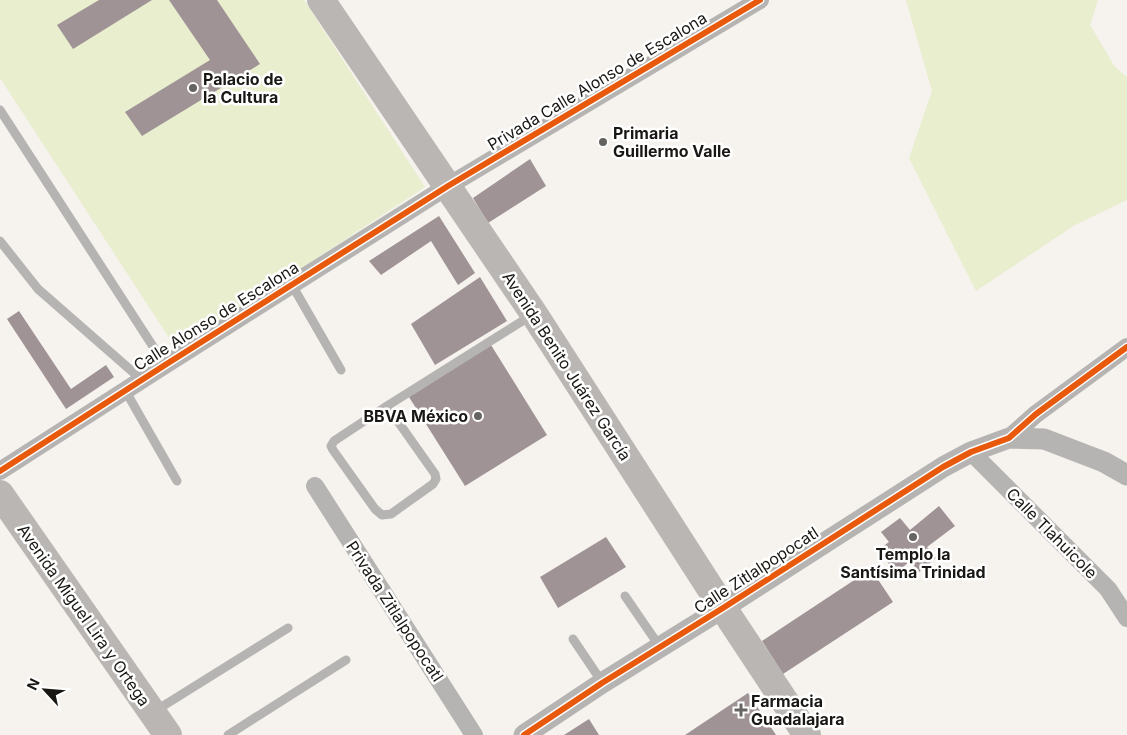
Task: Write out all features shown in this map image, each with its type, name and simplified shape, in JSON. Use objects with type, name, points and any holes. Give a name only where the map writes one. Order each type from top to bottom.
[{"type":"main road","name":"Avenida Benito Juárez García","points":[[321,0],[534,314],[723,608],[808,735]]},
{"type":"main road","name":"Avenida Miguel Lira y Ortega","points":[[0,494],[168,735]]},
{"type":"street","name":"Privada Calle Alonso de Escalona","points":[[448,186],[760,0]]},
{"type":"street","name":"Calle Alonso de Escalona","points":[[0,472],[448,186]]},
{"type":"street","points":[[1009,438],[1036,414],[1127,347]]},
{"type":"street","name":"Calle Zitlalpopocatl","points":[[524,735],[602,683],[943,467],[971,452],[1009,438]]},
{"type":"street","points":[[1009,438],[1044,439],[1104,462],[1127,475]]},
{"type":"street","name":"Calle Tlahuicole","points":[[971,452],[1108,589],[1127,618]]},
{"type":"street","name":"Privada Zitlalpopocatl","points":[[315,486],[474,735]]},
{"type":"lane","points":[[0,110],[165,365]]},
{"type":"lane","points":[[0,241],[38,289],[142,380]]},
{"type":"lane","points":[[292,285],[342,370]]},
{"type":"lane","points":[[387,406],[435,474],[436,479],[433,484],[391,514],[382,515],[375,509],[331,446],[334,441],[387,406],[534,314]]},
{"type":"lane","points":[[126,390],[178,481]]},
{"type":"lane","points":[[625,596],[660,647]]},
{"type":"lane","points":[[152,713],[288,628]]},
{"type":"lane","points":[[572,639],[602,683]]},
{"type":"lane","points":[[228,735],[346,660]]},
{"type":"green space","points":[[0,0],[304,0],[425,187],[177,350],[0,78]]},
{"type":"green space","points":[[906,0],[1098,0],[1090,25],[1115,67],[1127,77],[1127,200],[1075,225],[976,291],[909,158],[932,91]]},
{"type":"building","points":[[99,0],[152,0],[73,49],[57,25]]},
{"type":"building","name":"Palacio de la Cultura","points":[[169,0],[217,0],[260,64],[142,136],[125,112],[210,60]]},
{"type":"building","points":[[530,159],[546,186],[488,223],[473,198]]},
{"type":"building","points":[[439,216],[475,273],[458,285],[431,241],[381,275],[369,261]]},
{"type":"building","points":[[480,277],[507,321],[435,365],[411,324]]},
{"type":"building","points":[[19,311],[71,389],[106,365],[114,377],[66,409],[7,319]]},
{"type":"building","name":"BBVA México","points":[[491,345],[547,435],[465,486],[409,397]]},
{"type":"building","name":"Templo la Santísima Trinidad","points":[[939,506],[955,526],[927,547],[936,558],[919,572],[910,561],[896,573],[878,550],[889,542],[881,532],[900,518],[910,530]]},
{"type":"building","points":[[606,537],[626,567],[558,608],[540,577]]},
{"type":"building","points":[[871,569],[893,602],[783,674],[762,641]]},
{"type":"building","name":"Farmacia Guadalajara","points":[[748,693],[776,735],[685,735]]},
{"type":"building","points":[[589,719],[599,735],[564,735]]},
{"type":"cycle path","points":[[0,471],[448,186],[760,0]]},
{"type":"cycle path","points":[[524,735],[602,683],[943,467],[971,452],[1009,438],[1036,414],[1127,347]]},
{"type":"place","name":"Palacio de la Cultura","points":[[193,88]]},
{"type":"place","name":"Primaria Guillermo Valle","points":[[603,142]]},
{"type":"place","name":"BBVA México","points":[[478,416]]},
{"type":"place","name":"Templo la Santísima Trinidad","points":[[913,537]]},
{"type":"place","name":"Farmacia Guadalajara","points":[[741,710]]}]
